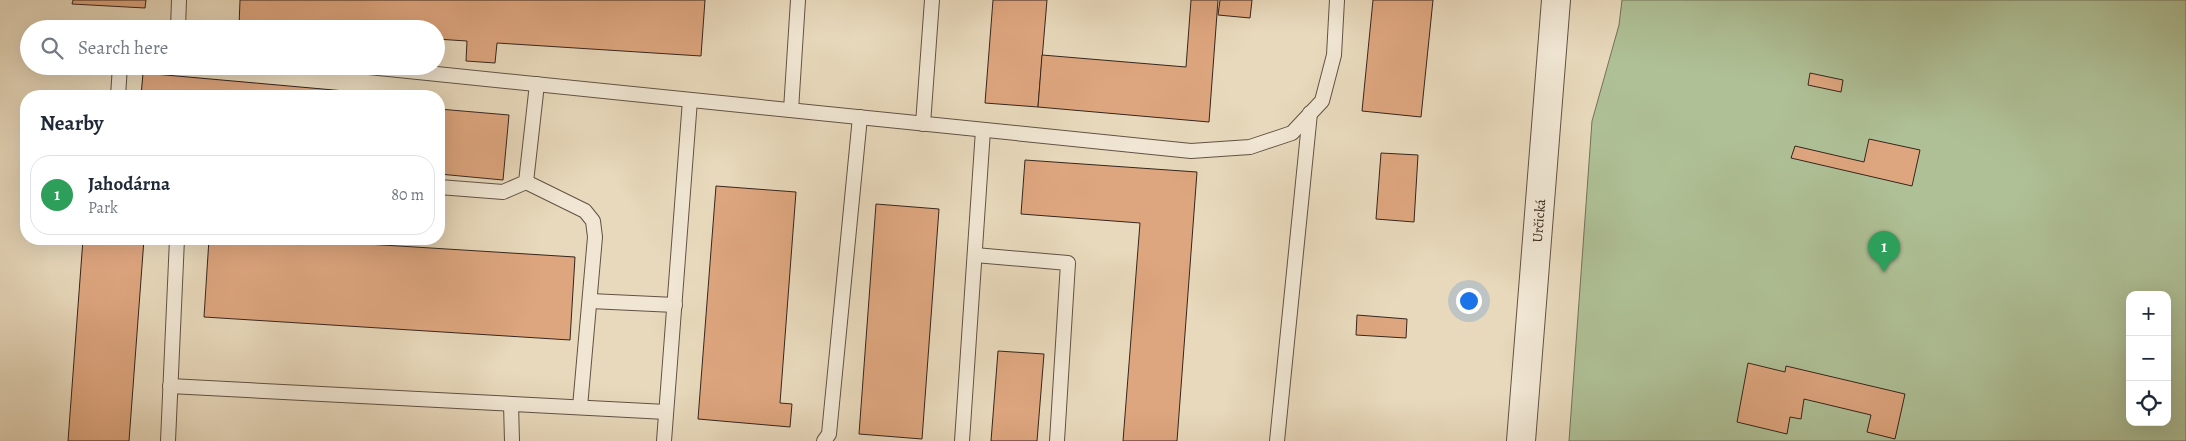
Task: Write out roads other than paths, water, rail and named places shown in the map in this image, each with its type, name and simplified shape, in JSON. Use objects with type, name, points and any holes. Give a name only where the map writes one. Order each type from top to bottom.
[{"type":"street","name":"Určická","points":[[1521,441],[1556,0]]},
{"type":"lane","points":[[179,20],[180,0]]},
{"type":"lane","points":[[791,110],[798,0]]},
{"type":"lane","points":[[923,124],[932,0]]},
{"type":"lane","points":[[445,75],[1191,151],[1250,146],[1292,133],[1322,101],[1334,55],[1337,0]]},
{"type":"lane","points":[[118,90],[119,75]]},
{"type":"lane","points":[[526,182],[537,84]]},
{"type":"lane","points":[[664,441],[690,100]]},
{"type":"lane","points":[[1277,441],[1310,114]]},
{"type":"lane","points":[[824,441],[828,434],[860,117]]},
{"type":"lane","points":[[962,441],[983,130]]},
{"type":"lane","points":[[445,187],[503,192],[526,182]]},
{"type":"lane","points":[[526,182],[584,211],[593,221],[595,237],[580,407]]},
{"type":"lane","points":[[168,441],[177,245]]},
{"type":"lane","points":[[975,255],[1068,263],[1057,441]]},
{"type":"lane","points":[[590,301],[675,305]]},
{"type":"lane","points":[[170,386],[666,412]]},
{"type":"lane","points":[[512,404],[512,441]]},
{"type":"place","name":"Jahodárna","points":[[1884,272]]}]
